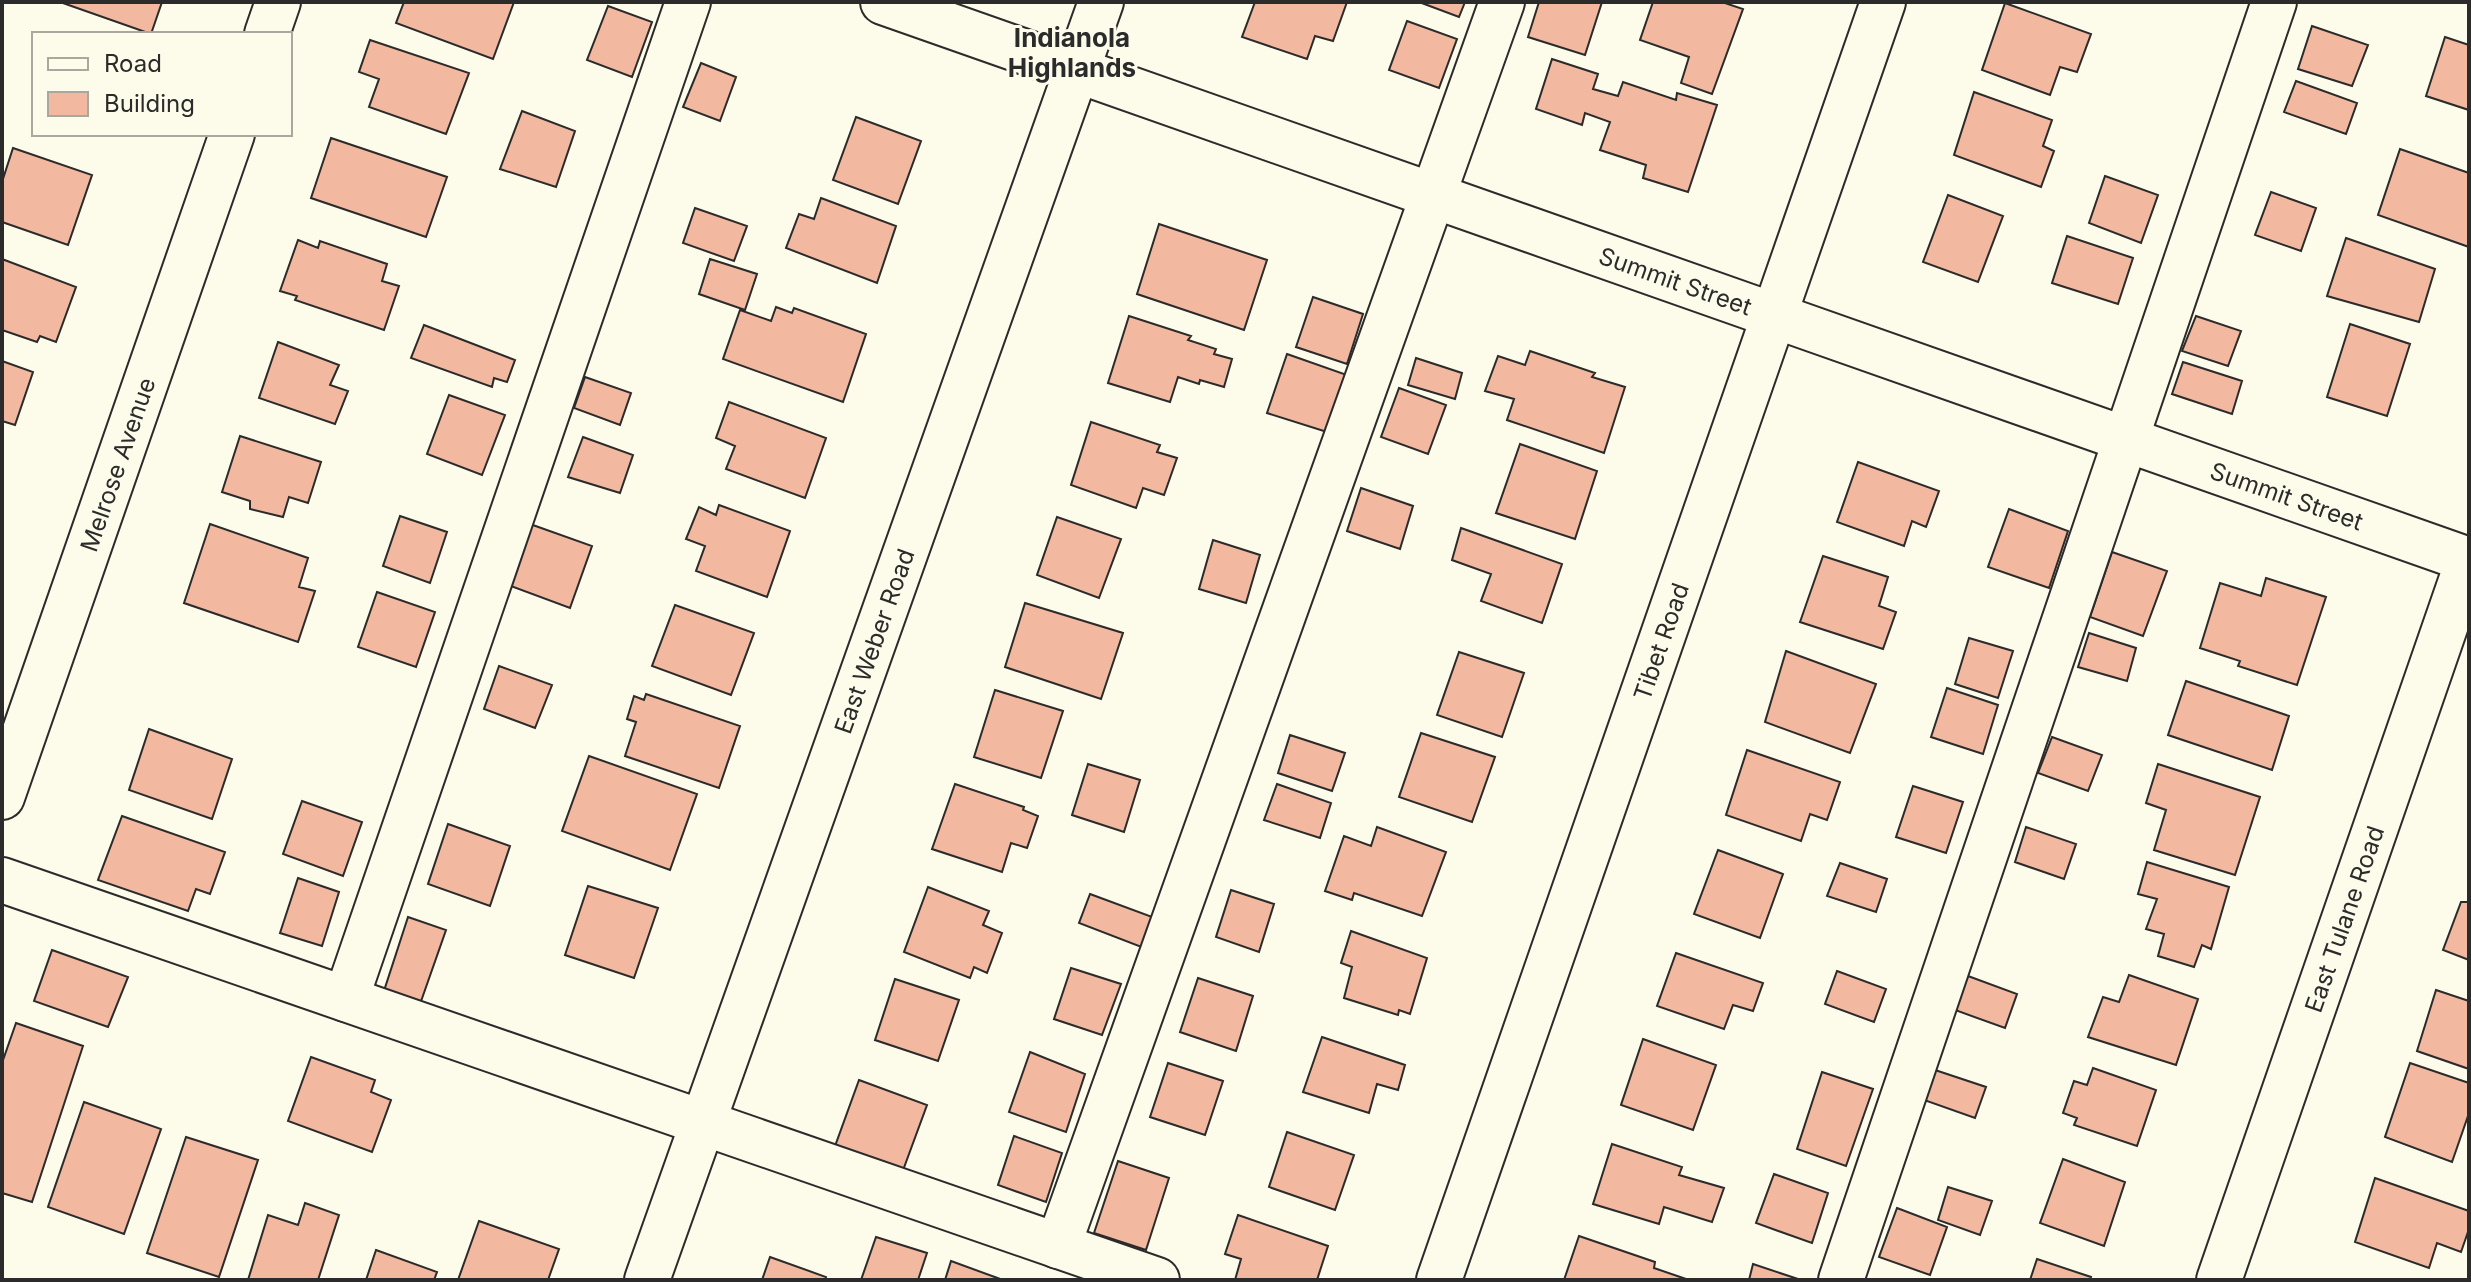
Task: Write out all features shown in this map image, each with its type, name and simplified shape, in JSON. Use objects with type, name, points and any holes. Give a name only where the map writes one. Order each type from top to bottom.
[{"type":"street","points":[[268,32],[278,2]]},
{"type":"street","points":[[346,999],[688,2]]},
{"type":"street","name":"Summit Street","points":[[883,2],[2469,559]]},
{"type":"street","name":"East Weber Road","points":[[647,1280],[1101,2]]},
{"type":"street","points":[[1058,1246],[1502,2]]},
{"type":"street","name":"Tibet Road","points":[[1439,1280],[1883,2]]},
{"type":"street","points":[[1841,1280],[2274,2]]},
{"type":"street","name":"Melrose Avenue","points":[[2,797],[231,136]]},
{"type":"street","name":"East Tulane Road","points":[[2219,1280],[2469,559]]},
{"type":"street","points":[[2,880],[1157,1280]]},
{"type":"building","points":[[60,2],[162,2],[152,32]]},
{"type":"building","points":[[404,2],[514,2],[493,59],[396,23]]},
{"type":"building","points":[[1255,2],[1347,2],[1333,41],[1315,36],[1307,59],[1242,37]]},
{"type":"building","points":[[1419,2],[1465,2],[1459,17]]},
{"type":"building","points":[[1539,2],[1602,2],[1585,55],[1528,37]]},
{"type":"building","points":[[1653,2],[1722,2],[1743,9],[1712,94],[1681,83],[1689,57],[1640,40]]},
{"type":"building","points":[[2005,3],[2091,34],[2077,72],[2060,67],[2050,95],[1982,70]]},
{"type":"building","points":[[608,6],[652,22],[632,77],[587,60]]},
{"type":"building","points":[[1407,21],[1457,39],[1439,88],[1389,70]]},
{"type":"building","points":[[2312,26],[2368,45],[2352,86],[2298,69]]},
{"type":"building","points":[[2445,37],[2469,45],[2469,110],[2426,96]]},
{"type":"building","points":[[370,40],[469,73],[446,134],[369,107],[379,79],[359,72]]},
{"type":"building","points":[[1552,59],[1598,74],[1593,89],[1618,96],[1623,82],[1676,100],[1677,93],[1717,105],[1688,192],[1643,178],[1646,165],[1600,150],[1610,122],[1585,113],[1582,125],[1536,109]]},
{"type":"building","points":[[701,63],[736,77],[720,121],[683,107]]},
{"type":"building","points":[[2296,81],[2357,103],[2346,134],[2284,112]]},
{"type":"building","points":[[1974,92],[2052,120],[2043,146],[2054,151],[2041,187],[1954,155]]},
{"type":"building","points":[[522,111],[575,131],[556,187],[500,169]]},
{"type":"building","points":[[856,117],[921,141],[898,204],[833,180]]},
{"type":"building","points":[[331,138],[447,177],[426,237],[311,198]]},
{"type":"building","points":[[13,148],[92,175],[68,245],[2,222],[2,182]]},
{"type":"building","points":[[2400,149],[2469,173],[2469,247],[2378,215]]},
{"type":"building","points":[[2105,176],[2158,195],[2141,243],[2089,223]]},
{"type":"building","points":[[2271,192],[2316,208],[2301,251],[2255,235]]},
{"type":"building","points":[[1948,195],[2003,216],[1978,282],[1923,262]]},
{"type":"building","points":[[821,198],[896,226],[877,283],[786,248],[799,214],[814,219]]},
{"type":"building","points":[[695,208],[747,226],[734,261],[683,243]]},
{"type":"building","points":[[1159,224],[1267,260],[1244,330],[1137,294]]},
{"type":"building","points":[[2067,236],[2133,258],[2118,304],[2052,283]]},
{"type":"building","points":[[2346,238],[2435,269],[2419,322],[2327,296]]},
{"type":"building","points":[[298,240],[318,248],[320,241],[387,264],[382,281],[399,286],[384,330],[295,300],[297,296],[280,291]]},
{"type":"building","points":[[2,259],[76,287],[56,342],[40,336],[37,342],[2,330]]},
{"type":"building","points":[[710,259],[757,274],[745,310],[699,294]]},
{"type":"building","points":[[1313,297],[1363,314],[1347,364],[1296,347]]},
{"type":"building","points":[[776,307],[792,313],[794,308],[866,334],[843,402],[723,359],[740,310],[771,321]]},
{"type":"building","points":[[1129,316],[1191,336],[1188,340],[1216,349],[1214,354],[1232,359],[1224,387],[1178,377],[1170,402],[1108,383]]},
{"type":"building","points":[[2196,316],[2241,331],[2228,366],[2182,351]]},
{"type":"building","points":[[2350,324],[2410,344],[2387,416],[2327,397]]},
{"type":"building","points":[[424,325],[515,360],[507,382],[494,378],[492,387],[411,358]]},
{"type":"building","points":[[278,342],[339,365],[330,385],[348,391],[335,424],[259,398]]},
{"type":"building","points":[[1530,351],[1595,373],[1592,377],[1625,387],[1604,453],[1507,420],[1514,399],[1485,391],[1498,356],[1525,365]]},
{"type":"building","points":[[1287,354],[1347,375],[1327,432],[1267,413]]},
{"type":"building","points":[[1416,358],[1462,373],[1455,399],[1408,385]]},
{"type":"building","points":[[2,361],[33,372],[15,425],[2,421]]},
{"type":"building","points":[[2183,362],[2242,381],[2232,414],[2172,394]]},
{"type":"building","points":[[585,377],[631,393],[620,425],[574,408]]},
{"type":"building","points":[[1399,388],[1446,405],[1428,454],[1381,437]]},
{"type":"building","points":[[449,395],[505,415],[482,475],[427,454]]},
{"type":"building","points":[[729,402],[826,438],[805,498],[726,469],[735,446],[716,438]]},
{"type":"building","points":[[1091,422],[1160,445],[1157,452],[1177,458],[1164,495],[1143,488],[1136,508],[1071,485]]},
{"type":"building","points":[[240,436],[321,462],[308,503],[289,497],[283,517],[250,509],[250,501],[222,492]]},
{"type":"building","points":[[583,437],[633,455],[620,493],[568,477]]},
{"type":"building","points":[[1520,444],[1597,471],[1575,539],[1496,513]]},
{"type":"building","points":[[1858,462],[1939,491],[1926,527],[1912,521],[1904,546],[1837,522]]},
{"type":"building","points":[[1361,488],[1413,506],[1400,549],[1347,531]]},
{"type":"building","points":[[719,505],[790,531],[767,597],[696,571],[705,546],[686,539],[699,507],[716,515]]},
{"type":"building","points":[[2009,509],[2068,531],[2049,588],[1988,567]]},
{"type":"building","points":[[400,516],[447,532],[430,583],[383,566]]},
{"type":"building","points":[[1057,517],[1121,539],[1099,598],[1037,575]]},
{"type":"building","points":[[210,524],[308,558],[299,587],[315,591],[298,642],[184,603]]},
{"type":"building","points":[[530,524],[592,546],[570,608],[508,585]]},
{"type":"building","points":[[1461,528],[1562,564],[1542,623],[1481,601],[1491,574],[1452,560]]},
{"type":"building","points":[[1213,540],[1260,555],[1246,603],[1199,589]]},
{"type":"building","points":[[2112,552],[2167,571],[2143,636],[2090,617]]},
{"type":"building","points":[[1823,556],[1888,577],[1879,606],[1896,612],[1883,649],[1800,622]]},
{"type":"building","points":[[2266,578],[2326,597],[2297,685],[2238,666],[2240,661],[2200,648],[2220,583],[2261,596]]},
{"type":"building","points":[[377,592],[435,612],[416,667],[358,647]]},
{"type":"building","points":[[1025,603],[1123,633],[1101,699],[1005,667]]},
{"type":"building","points":[[675,605],[754,633],[731,695],[652,666]]},
{"type":"building","points":[[2089,633],[2136,648],[2127,681],[2078,667]]},
{"type":"building","points":[[1969,638],[2013,651],[1998,698],[1955,684]]},
{"type":"building","points":[[1786,651],[1876,684],[1850,753],[1765,722]]},
{"type":"building","points":[[1459,652],[1524,673],[1502,737],[1437,715]]},
{"type":"building","points":[[499,666],[552,685],[535,728],[484,709]]},
{"type":"building","points":[[2186,681],[2289,716],[2272,770],[2168,735]]},
{"type":"building","points":[[1947,688],[1998,705],[1983,754],[1931,737]]},
{"type":"building","points":[[995,690],[1063,711],[1041,778],[974,757]]},
{"type":"building","points":[[646,694],[740,726],[719,788],[625,756],[636,722],[627,719],[634,696],[644,700]]},
{"type":"building","points":[[149,729],[232,759],[212,819],[129,790]]},
{"type":"building","points":[[1421,733],[1495,757],[1472,822],[1399,797]]},
{"type":"building","points":[[1290,735],[1345,753],[1332,791],[1278,773]]},
{"type":"building","points":[[2052,737],[2102,755],[2088,791],[2038,773]]},
{"type":"building","points":[[1747,750],[1840,782],[1827,820],[1810,814],[1801,841],[1726,815]]},
{"type":"building","points":[[589,756],[697,794],[670,870],[562,831]]},
{"type":"building","points":[[1088,764],[1140,780],[1124,832],[1072,815]]},
{"type":"building","points":[[2158,764],[2260,797],[2235,875],[2154,850],[2166,810],[2146,803]]},
{"type":"building","points":[[955,784],[1024,807],[1023,810],[1038,816],[1027,848],[1011,843],[1002,872],[932,849]]},
{"type":"building","points":[[1277,784],[1331,803],[1320,838],[1264,820]]},
{"type":"building","points":[[1913,786],[1963,802],[1946,853],[1896,837]]},
{"type":"building","points":[[302,801],[362,822],[343,876],[283,854]]},
{"type":"building","points":[[122,816],[225,852],[210,894],[196,889],[188,911],[98,880]]},
{"type":"building","points":[[448,824],[510,846],[490,906],[428,884]]},
{"type":"building","points":[[1377,827],[1446,852],[1422,916],[1354,893],[1352,900],[1325,891],[1344,836],[1371,846]]},
{"type":"building","points":[[2026,827],[2076,844],[2064,879],[2015,862]]},
{"type":"building","points":[[1718,850],[1783,874],[1760,938],[1694,914]]},
{"type":"building","points":[[2147,862],[2229,887],[2211,949],[2202,945],[2194,967],[2158,956],[2164,934],[2146,929],[2157,899],[2138,894]]},
{"type":"building","points":[[1840,863],[1887,879],[1876,912],[1827,896]]},
{"type":"building","points":[[298,878],[339,892],[322,946],[280,933]]},
{"type":"building","points":[[588,886],[658,908],[634,978],[565,955]]},
{"type":"building","points":[[928,887],[989,911],[983,925],[1002,933],[987,973],[974,967],[970,978],[904,952]]},
{"type":"building","points":[[1231,890],[1274,904],[1259,952],[1216,937]]},
{"type":"building","points":[[1090,894],[1155,918],[1144,948],[1079,923]]},
{"type":"building","points":[[2461,902],[2469,902],[2469,960],[2443,950]]},
{"type":"building","points":[[408,917],[446,930],[419,1007],[383,994]]},
{"type":"building","points":[[1351,931],[1427,958],[1410,1014],[1399,1010],[1398,1015],[1344,998],[1352,967],[1341,963]]},
{"type":"building","points":[[52,950],[128,977],[108,1027],[34,1001]]},
{"type":"building","points":[[1676,953],[1763,983],[1753,1011],[1733,1005],[1724,1029],[1657,1006]]},
{"type":"building","points":[[1071,968],[1121,984],[1102,1035],[1054,1019]]},
{"type":"building","points":[[1837,971],[1886,989],[1874,1022],[1825,1004]]},
{"type":"building","points":[[2129,975],[2198,999],[2176,1065],[2088,1037],[2103,997],[2119,1002]]},
{"type":"building","points":[[1968,976],[2017,994],[2005,1028],[1955,1010]]},
{"type":"building","points":[[1198,978],[1253,996],[1236,1051],[1180,1032]]},
{"type":"building","points":[[895,979],[959,1000],[938,1061],[875,1040]]},
{"type":"building","points":[[2436,990],[2469,1001],[2469,1069],[2417,1051]]},
{"type":"building","points":[[16,1023],[83,1046],[32,1202],[2,1193],[2,1063]]},
{"type":"building","points":[[1322,1037],[1405,1065],[1398,1090],[1377,1084],[1369,1113],[1303,1092]]},
{"type":"building","points":[[1643,1039],[1716,1065],[1693,1130],[1621,1105]]},
{"type":"building","points":[[1030,1052],[1085,1074],[1066,1132],[1009,1112]]},
{"type":"building","points":[[311,1057],[375,1080],[371,1092],[391,1100],[372,1152],[288,1121]]},
{"type":"building","points":[[1168,1063],[1223,1081],[1205,1135],[1150,1117]]},
{"type":"building","points":[[2410,1063],[2469,1083],[2469,1113],[2452,1162],[2385,1137]]},
{"type":"building","points":[[2093,1068],[2156,1090],[2137,1146],[2074,1125],[2077,1118],[2063,1113],[2074,1081],[2087,1085]]},
{"type":"building","points":[[1935,1070],[1986,1087],[1975,1118],[1924,1100]]},
{"type":"building","points":[[1822,1072],[1873,1089],[1846,1166],[1797,1149]]},
{"type":"building","points":[[859,1080],[927,1105],[902,1173],[834,1149]]},
{"type":"building","points":[[84,1102],[161,1129],[124,1234],[48,1207]]},
{"type":"building","points":[[1287,1132],[1354,1155],[1335,1210],[1269,1187]]},
{"type":"building","points":[[1014,1136],[1062,1153],[1046,1202],[998,1185]]},
{"type":"building","points":[[186,1137],[258,1160],[219,1277],[147,1253]]},
{"type":"building","points":[[1612,1144],[1682,1167],[1679,1175],[1724,1188],[1712,1222],[1664,1207],[1659,1224],[1593,1204]]},
{"type":"building","points":[[2063,1159],[2125,1182],[2104,1246],[2040,1223]]},
{"type":"building","points":[[1118,1161],[1169,1178],[1146,1250],[1094,1233]]},
{"type":"building","points":[[1774,1174],[1828,1193],[1812,1243],[1756,1223]]},
{"type":"building","points":[[2375,1178],[2469,1211],[2469,1229],[2461,1252],[2437,1243],[2429,1268],[2355,1242]]},
{"type":"building","points":[[1948,1187],[1992,1201],[1980,1235],[1938,1220]]},
{"type":"building","points":[[305,1203],[339,1215],[318,1280],[248,1280],[268,1215],[298,1225]]},
{"type":"building","points":[[1897,1208],[1947,1227],[1930,1275],[1879,1257]]},
{"type":"building","points":[[1238,1215],[1328,1246],[1317,1280],[1235,1280],[1241,1259],[1225,1254]]},
{"type":"building","points":[[479,1221],[559,1249],[548,1280],[458,1280]]},
{"type":"building","points":[[1579,1236],[1655,1262],[1654,1268],[1689,1280],[1564,1280]]},
{"type":"building","points":[[876,1237],[927,1253],[918,1280],[861,1280]]},
{"type":"building","points":[[376,1250],[437,1272],[434,1280],[366,1280]]},
{"type":"building","points":[[770,1257],[826,1277],[825,1280],[762,1280]]},
{"type":"building","points":[[2037,1259],[2091,1277],[2090,1280],[2030,1280]]},
{"type":"building","points":[[951,1261],[1003,1280],[945,1280]]},
{"type":"building","points":[[1753,1264],[1801,1280],[1749,1280]]},
{"type":"district","name":"Indianola Highlands","points":[[1072,52]]}]
